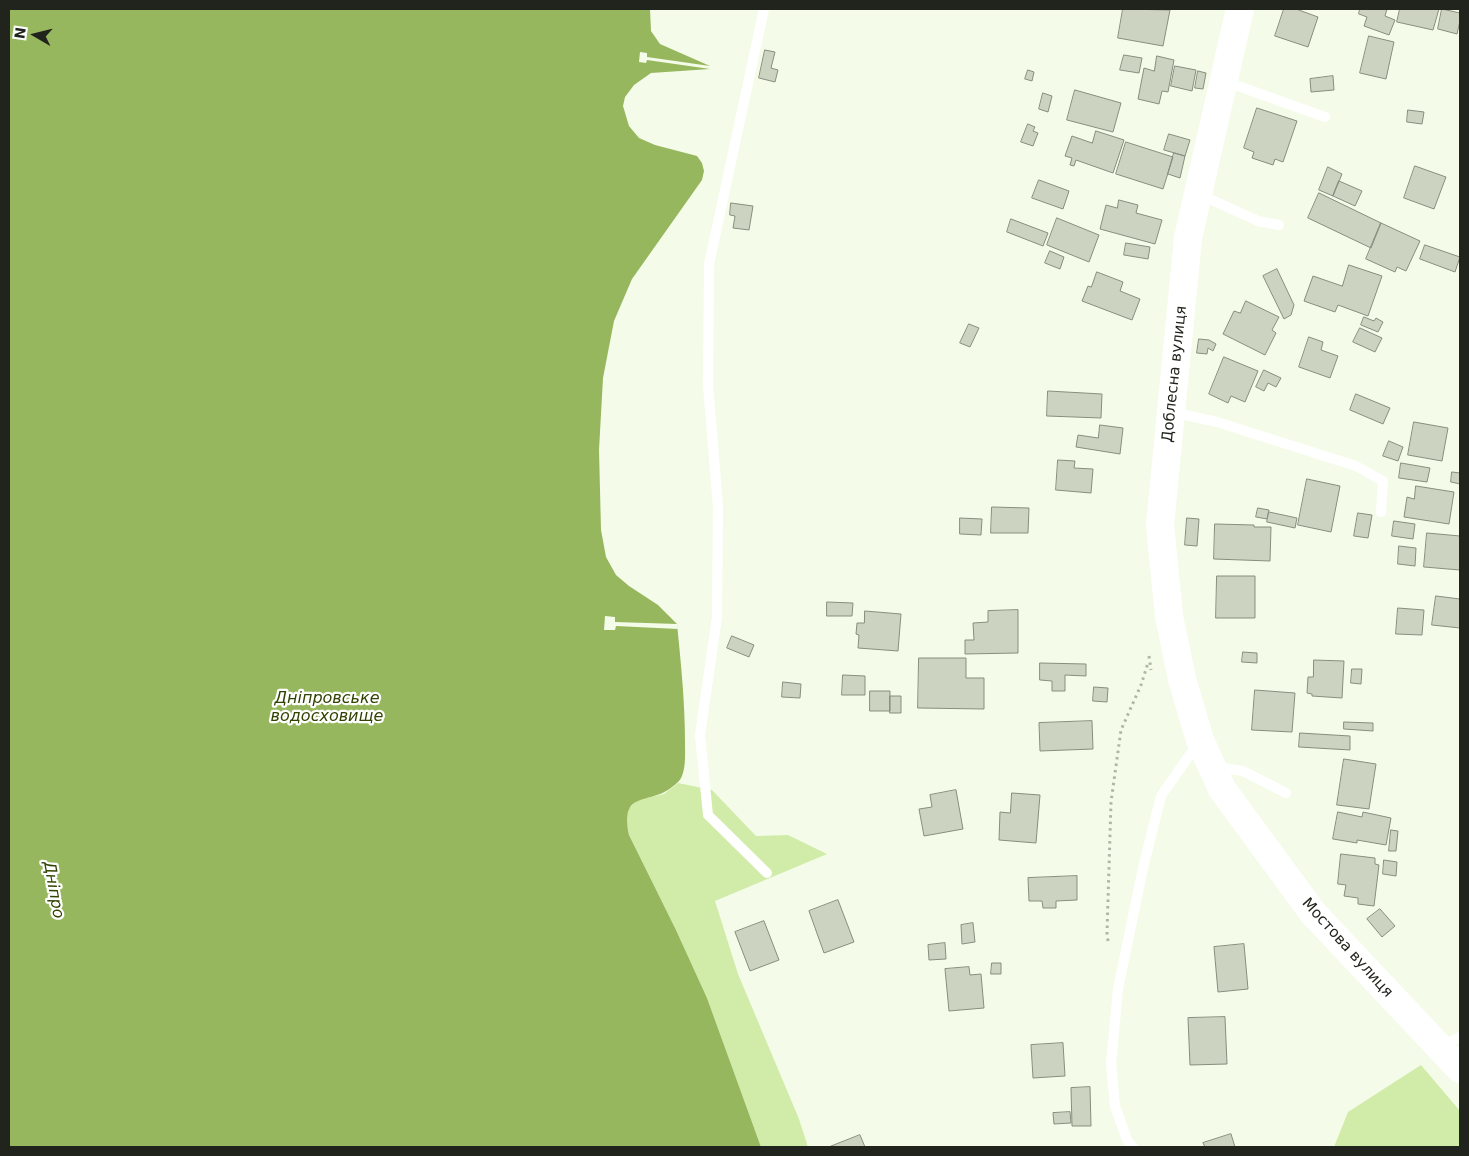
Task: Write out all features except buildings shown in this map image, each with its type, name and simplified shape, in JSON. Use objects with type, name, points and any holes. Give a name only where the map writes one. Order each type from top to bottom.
[{"type":"street","name":"Доблесна вулиця","points":[[1200,740],[1182,678],[1169,616],[1160,525],[1188,238],[1240,9]]},
{"type":"street","name":"Мостова вулиця","points":[[1200,740],[1222,789],[1313,913],[1449,1042],[1460,1069]]},
{"type":"lane","points":[[764,9],[709,264],[708,385],[718,508],[717,617],[700,735],[708,815],[767,873]]},
{"type":"lane","points":[[1224,81],[1325,117]]},
{"type":"lane","points":[[1198,194],[1258,220],[1279,225]]},
{"type":"lane","points":[[1171,411],[1217,422],[1356,466],[1383,481],[1382,512]]},
{"type":"lane","points":[[1129,1145],[1115,1106],[1111,1064],[1118,989],[1143,868],[1161,796],[1200,740]]},
{"type":"lane","points":[[1212,767],[1243,770],[1286,793]]},
{"type":"path","points":[[1109,942],[1107,933],[1112,802],[1121,730],[1149,663]]},
{"type":"shaded area","points":[[678,783],[712,790],[756,836],[788,835],[827,854],[715,901],[738,974],[799,1119],[808,1147],[761,1147],[707,998],[629,835],[626,822],[628,809],[637,800],[664,794]]},
{"type":"shaded area","points":[[1421,1065],[1460,1111],[1460,1147],[1334,1147],[1348,1112]]},
{"type":"water","name":"Дніпровське водосховище","points":[[9,9],[650,9],[651,31],[660,44],[710,66],[710,69],[651,73],[634,85],[625,97],[623,106],[629,126],[639,138],[655,145],[697,156],[702,163],[704,171],[702,180],[632,279],[614,321],[603,378],[599,450],[601,530],[606,557],[616,575],[658,605],[677,624],[684,713],[685,764],[680,779],[676,784],[663,793],[638,801],[632,805],[627,821],[629,835],[707,998],[761,1147],[9,1147]]},
{"type":"pier","points":[[640,52],[647,53],[647,57],[710,66],[710,69],[647,60],[646,63],[639,62]]},
{"type":"pier","points":[[605,616],[615,617],[615,622],[677,624],[678,629],[616,626],[615,630],[604,630]]},
{"type":"water label","name":"Дніпро","points":[[53,890]]}]
